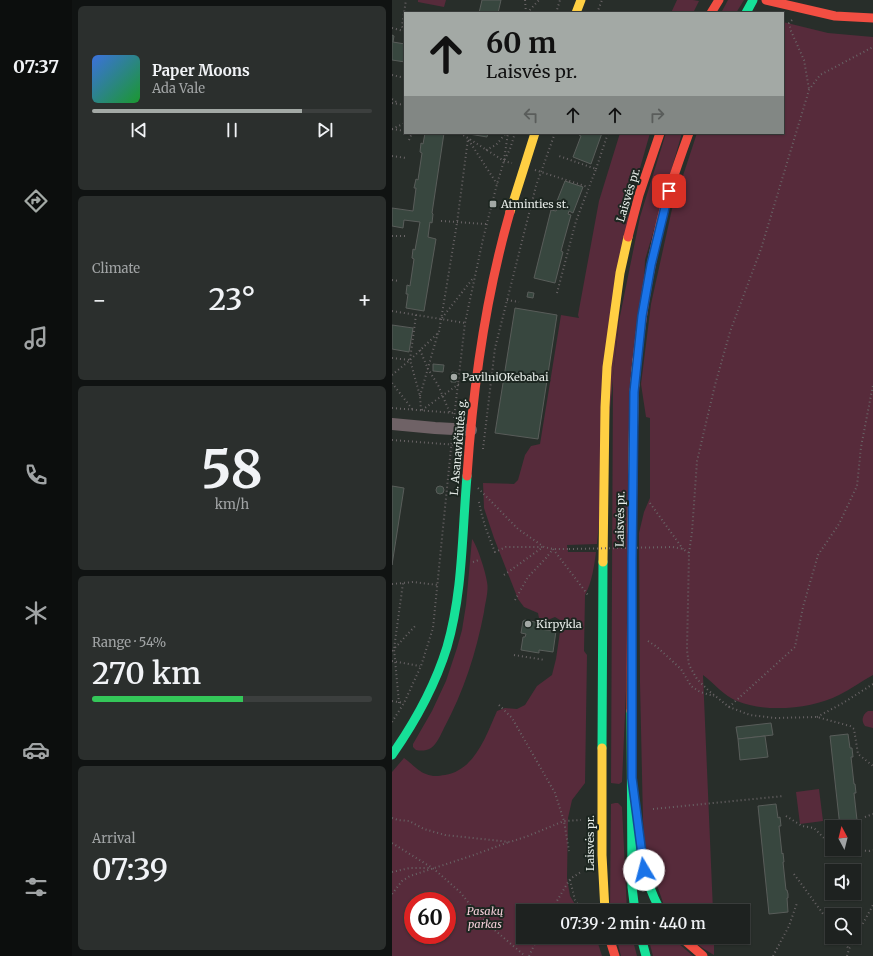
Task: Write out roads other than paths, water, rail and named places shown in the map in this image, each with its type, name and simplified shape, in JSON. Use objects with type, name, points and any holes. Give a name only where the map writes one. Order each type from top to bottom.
[{"type":"main road","points":[[576,12],[581,0]]},
{"type":"main road","points":[[712,12],[719,0]]},
{"type":"main road","points":[[747,12],[753,0]]},
{"type":"main road","points":[[766,0],[835,16],[873,18]]},
{"type":"main road","name":"L. Asanavičiūtės g.","points":[[392,755],[417,717],[428,697],[442,662],[451,630],[457,595],[475,381],[488,300],[508,216],[535,134]]},
{"type":"main road","name":"Laisvės pr.","points":[[604,904],[602,855],[603,547],[607,367],[620,273],[639,195],[660,134]]},
{"type":"main road","name":"Laisvės pr.","points":[[634,904],[632,887],[632,560],[634,400],[642,316],[660,228],[669,191],[689,134]]},
{"type":"main road","points":[[632,778],[644,870],[650,890],[657,904]]},
{"type":"main road","points":[[611,944],[614,956]]},
{"type":"main road","points":[[643,944],[646,956]]},
{"type":"main road","points":[[689,944],[703,956]]},
{"type":"street","points":[[392,424],[471,430]]},
{"type":"place","name":"Atminties st.","points":[[493,204]]},
{"type":"place","name":"PavilniOKebabai","points":[[454,377]]},
{"type":"place","name":"Kirpykla","points":[[528,624]]},
{"type":"park label","name":"Pasakų parkas","points":[[485,917]]}]
